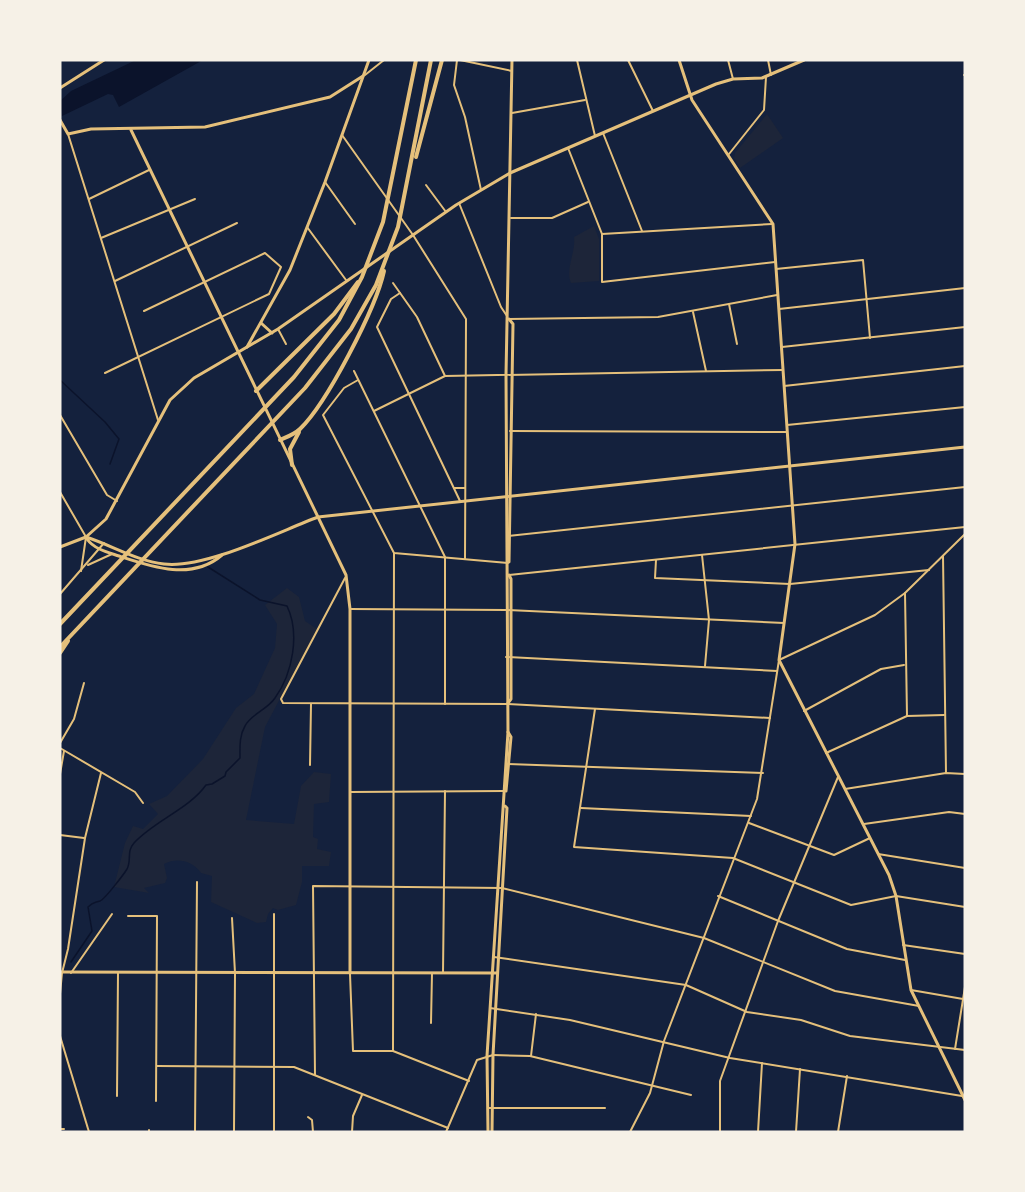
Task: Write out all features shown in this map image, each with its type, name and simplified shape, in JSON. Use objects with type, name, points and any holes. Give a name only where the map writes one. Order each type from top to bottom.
[{"type":"highway","points":[[60,624],[271,402],[325,340],[362,277],[371,257],[390,194],[416,60]]},
{"type":"highway","points":[[60,647],[322,369],[345,339],[367,302],[393,242],[402,212],[431,60]]},
{"type":"highway","points":[[409,178],[442,60]]},
{"type":"highway","points":[[292,465],[291,446],[299,430],[341,370],[378,292],[386,261]]},
{"type":"highway","points":[[256,391],[334,314],[362,277]]},
{"type":"highway","points":[[280,440],[299,430]]},
{"type":"highway","points":[[60,653],[73,634]]},
{"type":"main road","points":[[60,88],[104,60]]},
{"type":"main road","points":[[246,348],[290,270],[369,60]]},
{"type":"main road","points":[[509,657],[506,610],[509,536],[507,375],[512,60]]},
{"type":"main road","points":[[679,60],[690,96],[773,224],[795,544],[779,660],[864,824],[897,896],[911,990],[964,1098]]},
{"type":"main road","points":[[60,546],[86,537],[103,524],[170,400],[189,382],[272,333],[459,203],[510,173],[690,96],[734,79],[765,77],[804,60]]},
{"type":"main road","points":[[60,120],[67,132],[91,129],[206,127],[330,97],[363,76]]},
{"type":"main road","points":[[131,130],[168,211],[346,575],[350,609],[350,973]]},
{"type":"main road","points":[[509,320],[513,324],[509,431]]},
{"type":"main road","points":[[261,323],[272,333]]},
{"type":"main road","points":[[86,537],[165,564],[195,562],[223,554],[318,517],[965,447]]},
{"type":"main road","points":[[86,537],[100,549],[155,569],[173,571],[194,568],[217,560],[223,554]]},
{"type":"main road","points":[[488,1132],[502,848],[507,808],[505,806],[507,764],[511,737],[508,732],[508,704],[512,579],[508,575]]},
{"type":"main road","points":[[61,973],[495,973]]},
{"type":"main road","points":[[492,1132],[487,1056],[495,973]]},
{"type":"street","points":[[363,76],[384,60]]},
{"type":"street","points":[[481,190],[465,117],[454,85],[458,60],[512,71]]},
{"type":"street","points":[[577,60],[595,136]]},
{"type":"street","points":[[628,60],[654,112]]},
{"type":"street","points":[[728,60],[734,79]]},
{"type":"street","points":[[768,60],[771,75]]},
{"type":"street","points":[[728,155],[763,112],[765,77]]},
{"type":"street","points":[[512,113],[585,100]]},
{"type":"street","points":[[67,132],[158,421]]},
{"type":"street","points":[[603,133],[642,231]]},
{"type":"street","points":[[342,135],[413,235],[466,320],[465,488],[462,501],[465,559]]},
{"type":"street","points":[[568,148],[602,234],[602,282],[776,262]]},
{"type":"street","points":[[88,199],[149,170]]},
{"type":"street","points":[[325,182],[355,224]]},
{"type":"street","points":[[426,185],[446,212]]},
{"type":"street","points":[[101,238],[195,199]]},
{"type":"street","points":[[511,218],[552,218],[588,202]]},
{"type":"street","points":[[459,203],[501,307],[509,320],[627,320],[693,312],[778,294]]},
{"type":"street","points":[[115,281],[237,223]]},
{"type":"street","points":[[602,234],[773,224]]},
{"type":"street","points":[[307,227],[346,281]]},
{"type":"street","points":[[105,373],[136,356],[269,294],[281,267],[273,262],[267,253],[144,311]]},
{"type":"street","points":[[777,269],[863,260],[870,338]]},
{"type":"street","points":[[393,283],[417,317],[445,376]]},
{"type":"street","points":[[779,309],[965,288]]},
{"type":"street","points":[[400,293],[392,299],[377,327],[453,488],[462,501]]},
{"type":"street","points":[[729,304],[737,344]]},
{"type":"street","points":[[693,312],[706,371]]},
{"type":"street","points":[[782,347],[965,327]]},
{"type":"street","points":[[278,329],[286,344]]},
{"type":"street","points":[[784,386],[965,366]]},
{"type":"street","points":[[374,411],[445,376],[783,370]]},
{"type":"street","points":[[354,371],[418,506],[445,557],[445,704]]},
{"type":"street","points":[[358,380],[344,388],[323,415],[394,553],[393,1051]]},
{"type":"street","points":[[787,425],[965,406]]},
{"type":"street","points":[[60,415],[107,495],[117,501]]},
{"type":"street","points":[[509,431],[787,432]]},
{"type":"street","points":[[509,536],[965,487]]},
{"type":"street","points":[[453,488],[465,488]]},
{"type":"street","points":[[60,492],[86,537],[81,571]]},
{"type":"street","points":[[508,575],[965,527]]},
{"type":"street","points":[[630,1132],[653,1085],[664,1041],[718,896],[749,823],[763,773],[779,660],[875,615],[905,593],[965,534]]},
{"type":"street","points":[[60,594],[104,543]]},
{"type":"street","points":[[394,553],[508,563]]},
{"type":"street","points":[[81,571],[99,558],[114,554]]},
{"type":"street","points":[[702,555],[709,620],[705,667]]},
{"type":"street","points":[[943,556],[946,773]]},
{"type":"street","points":[[656,560],[655,578],[704,581],[790,584],[929,570]]},
{"type":"street","points":[[346,575],[281,699],[283,703],[508,704],[770,718]]},
{"type":"street","points":[[905,593],[907,716]]},
{"type":"street","points":[[350,609],[512,610],[784,623]]},
{"type":"street","points":[[509,657],[777,671]]},
{"type":"street","points":[[804,711],[881,669],[905,665]]},
{"type":"street","points":[[60,743],[74,719],[84,683]]},
{"type":"street","points":[[310,765],[311,704]]},
{"type":"street","points":[[595,709],[574,847],[733,858],[851,905],[897,896],[965,907]]},
{"type":"street","points":[[826,753],[907,716],[944,715]]},
{"type":"street","points":[[60,748],[135,792],[143,803]]},
{"type":"street","points":[[60,774],[64,751]]},
{"type":"street","points":[[507,764],[588,765],[763,773]]},
{"type":"street","points":[[60,994],[61,973],[69,948],[85,838],[100,773]]},
{"type":"street","points":[[845,789],[946,773],[965,774]]},
{"type":"street","points":[[720,1132],[720,1083],[778,921],[811,847],[838,777]]},
{"type":"street","points":[[443,973],[445,791]]},
{"type":"street","points":[[350,792],[506,791]]},
{"type":"street","points":[[581,808],[751,816]]},
{"type":"street","points":[[864,824],[949,812],[965,814]]},
{"type":"street","points":[[749,823],[834,855],[870,838]]},
{"type":"street","points":[[60,835],[85,838]]},
{"type":"street","points":[[878,854],[965,868]]},
{"type":"street","points":[[195,1132],[197,882]]},
{"type":"street","points":[[315,1075],[313,886],[500,888],[704,938],[835,991],[919,1006]]},
{"type":"street","points":[[718,896],[848,949],[905,960]]},
{"type":"street","points":[[72,973],[112,914]]},
{"type":"street","points":[[274,914],[274,1132]]},
{"type":"street","points":[[128,916],[157,916],[156,1101]]},
{"type":"street","points":[[232,918],[235,973],[234,1132]]},
{"type":"street","points":[[903,945],[965,954]]},
{"type":"street","points":[[496,957],[686,985],[747,1012],[801,1020],[850,1036],[965,1050]]},
{"type":"street","points":[[117,973],[117,1096]]},
{"type":"street","points":[[350,973],[353,1051],[393,1051],[469,1081]]},
{"type":"street","points":[[431,1023],[432,973]]},
{"type":"street","points":[[955,1049],[965,987]]},
{"type":"street","points":[[911,990],[963,999]]},
{"type":"street","points":[[490,1008],[536,1014],[664,1041],[730,1058],[847,1076],[964,1098]]},
{"type":"street","points":[[530,1056],[536,1014]]},
{"type":"street","points":[[60,1036],[89,1132]]},
{"type":"street","points":[[446,1132],[477,1060],[493,1055],[530,1056],[691,1095]]},
{"type":"street","points":[[758,1132],[759,1082],[762,1063]]},
{"type":"street","points":[[157,1066],[294,1067],[448,1128]]},
{"type":"street","points":[[796,1132],[800,1069]]},
{"type":"street","points":[[837,1132],[847,1076]]},
{"type":"street","points":[[352,1132],[354,1116],[363,1094]]},
{"type":"street","points":[[490,1108],[605,1108]]},
{"type":"street","points":[[308,1117],[312,1120],[313,1132]]},
{"type":"shaded area","points":[[136,60],[203,60],[119,107],[113,95],[108,94],[62,116],[60,101],[71,91]]},
{"type":"shaded area","points":[[767,114],[783,138],[740,168],[734,158],[735,153]]},
{"type":"shaded area","points":[[594,226],[599,239],[599,281],[571,283],[569,272],[574,237]]},
{"type":"shaded area","points":[[287,588],[299,597],[305,621],[317,629],[265,727],[246,820],[294,824],[301,786],[314,772],[331,774],[329,802],[314,804],[313,837],[318,839],[317,849],[331,852],[329,866],[302,866],[302,882],[296,905],[278,910],[273,908],[266,922],[257,923],[211,902],[212,876],[201,873],[184,861],[164,864],[167,878],[165,883],[144,888],[149,893],[114,887],[125,843],[133,826],[143,829],[158,814],[149,804],[167,796],[203,759],[236,708],[254,694],[275,648],[277,624],[265,605]]},
{"type":"waterway","points":[[60,380],[105,422],[119,439],[110,464]]},
{"type":"waterway","points":[[71,962],[92,931],[88,907],[100,901],[125,872],[134,843],[151,828],[190,801],[206,785],[225,776],[240,758],[241,738],[245,726],[251,718],[272,702],[286,677],[294,640],[287,606],[260,600],[208,567]]}]
